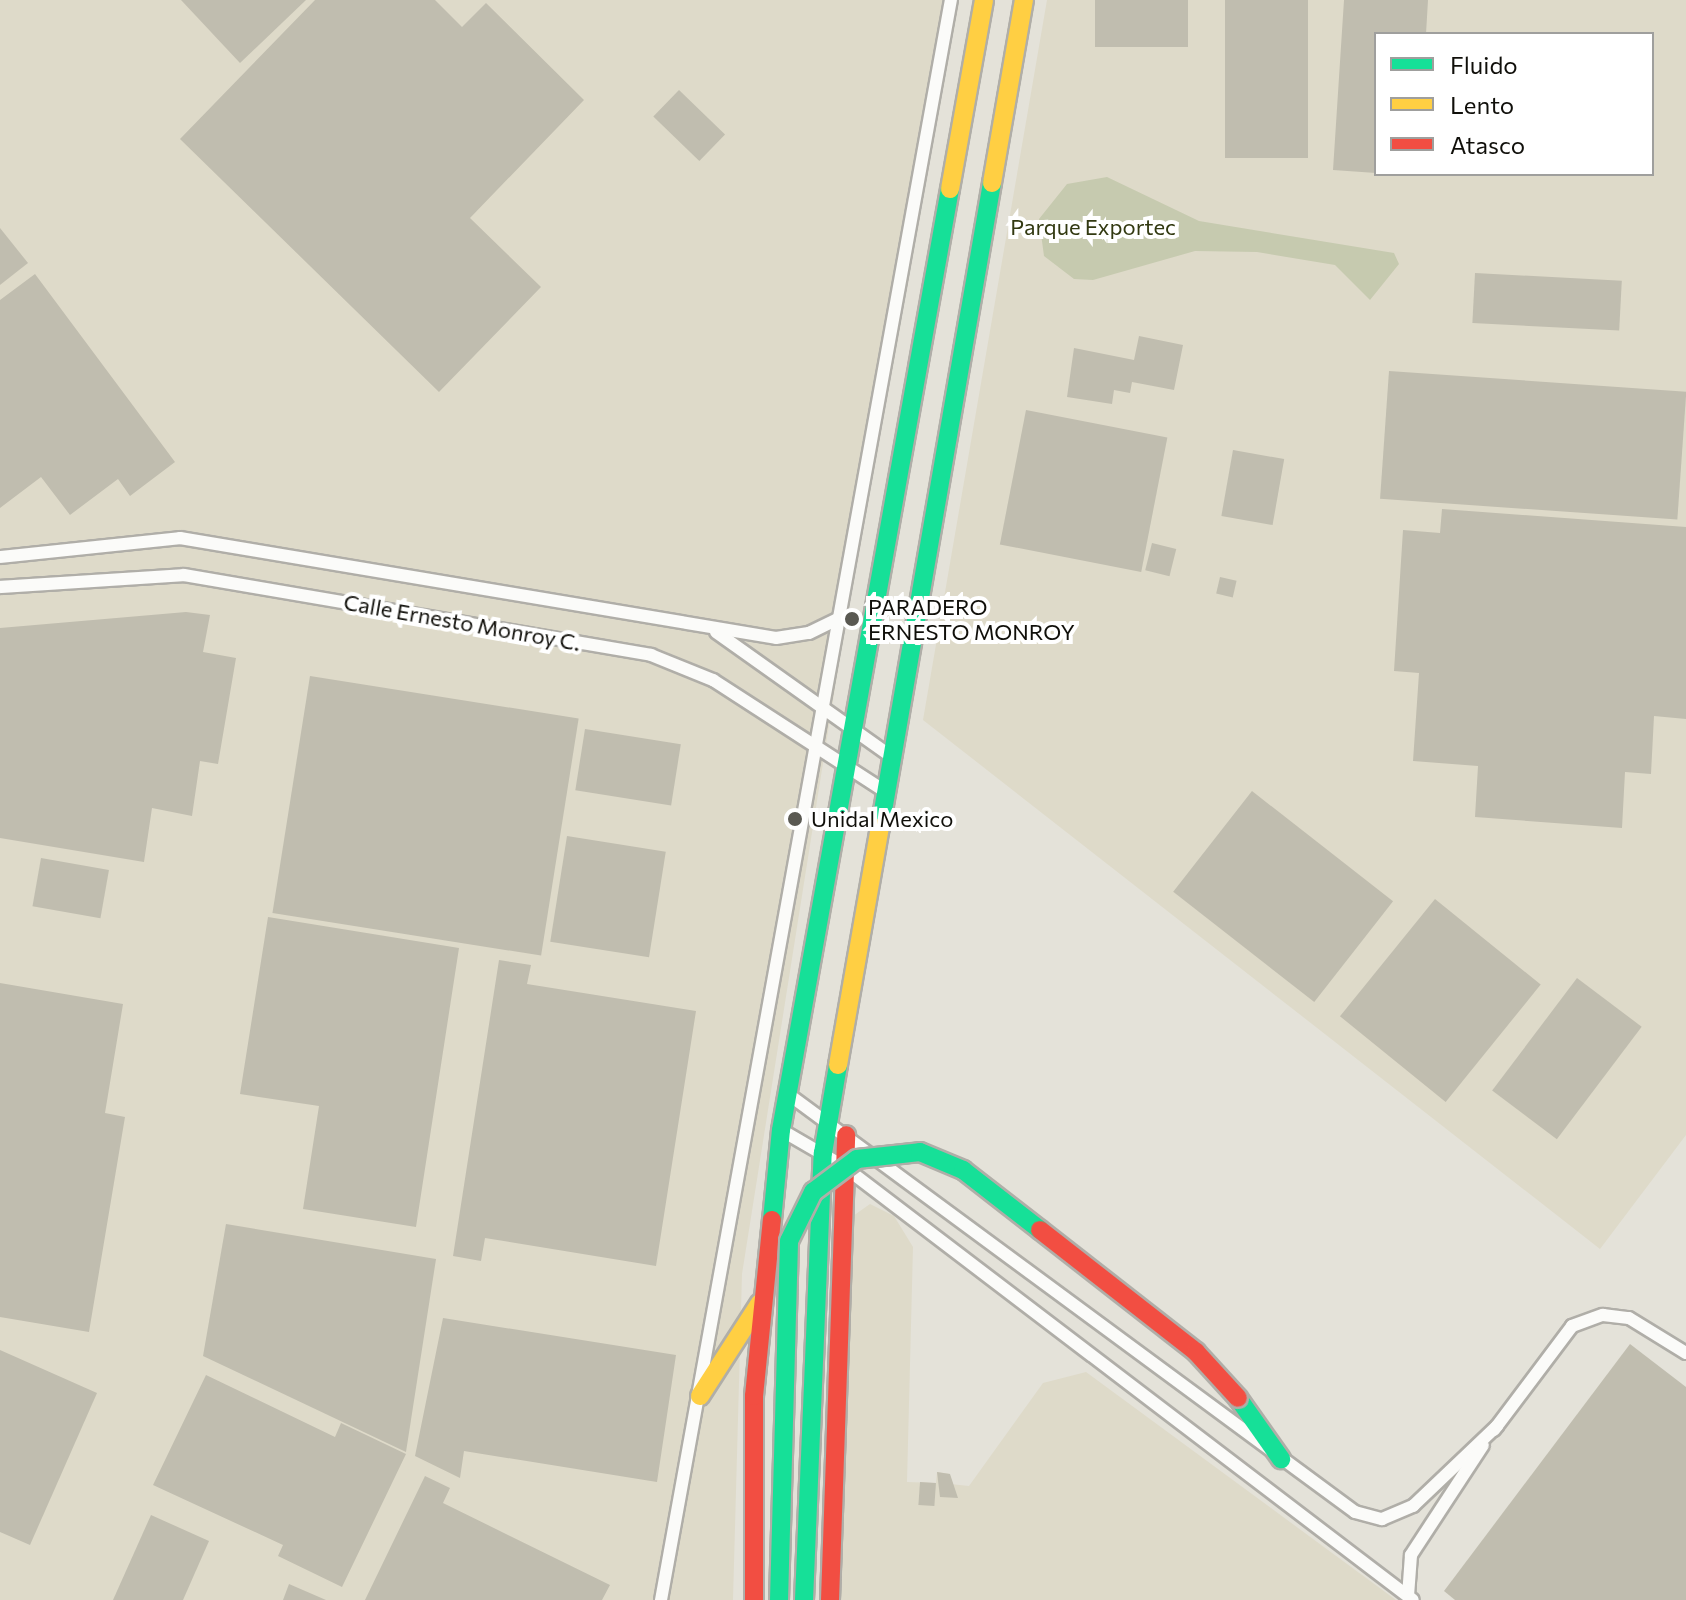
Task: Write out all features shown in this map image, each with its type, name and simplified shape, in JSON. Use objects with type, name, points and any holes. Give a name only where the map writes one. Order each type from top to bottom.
[{"type":"main road","points":[[754,1600],[762,1300],[781,1130],[849,770],[984,0]]},
{"type":"main road","points":[[804,1600],[823,1153],[1024,0]]},
{"type":"main road","points":[[830,1600],[846,1135]]},
{"type":"main road","points":[[779,1600],[789,1241],[813,1192],[857,1159],[920,1152],[963,1170],[1196,1352],[1238,1398],[1281,1459]]},
{"type":"main road","points":[[700,1396],[762,1300]]},
{"type":"street","points":[[661,1600],[816,747],[844,616],[951,0]]},
{"type":"street","name":"Calle Ernesto Monroy C.","points":[[0,557],[180,538],[220,541],[710,628],[793,637],[844,616]]},
{"type":"street","name":"Calle Ernesto Monroy C.","points":[[0,587],[184,575],[651,655],[713,680],[886,792]]},
{"type":"street","name":"Calle Ernesto Monroy C.","points":[[710,628],[827,705],[893,758]]},
{"type":"street","points":[[788,1094],[1355,1512],[1382,1519],[1413,1506],[1497,1426]]},
{"type":"street","points":[[781,1130],[843,1166],[1410,1598]]},
{"type":"street","points":[[1410,1598],[1411,1555],[1497,1426],[1572,1326],[1603,1315],[1629,1318],[1686,1353]]},
{"type":"shaded area","points":[[0,0],[944,0],[742,1274],[733,1600],[0,1600]]},
{"type":"shaded area","points":[[1047,0],[1686,0],[1686,1135],[1600,1249],[923,720]]},
{"type":"shaded area","points":[[870,1204],[894,1216],[913,1247],[907,1482],[936,1483],[937,1472],[950,1474],[950,1484],[969,1486],[1043,1383],[1086,1372],[1396,1600],[837,1600],[853,1216]]},
{"type":"green space","name":"Parque Exportec","points":[[1107,177],[1199,221],[1394,253],[1399,264],[1370,300],[1335,265],[1257,252],[1195,251],[1093,280],[1074,279],[1044,256],[1039,219],[1067,184]]},
{"type":"building","points":[[181,0],[306,0],[240,63]]},
{"type":"building","points":[[315,0],[435,0],[462,27],[486,3],[584,100],[470,218],[541,287],[439,392],[180,139]]},
{"type":"building","points":[[1095,0],[1188,0],[1188,47],[1095,47]]},
{"type":"building","points":[[1225,0],[1308,0],[1308,158],[1225,158]]},
{"type":"building","points":[[1344,0],[1428,0],[1426,32],[1374,32],[1374,173],[1333,170]]},
{"type":"building","points":[[679,90],[725,134],[699,161],[653,117]]},
{"type":"building","points":[[0,228],[28,263],[0,285]]},
{"type":"building","points":[[1475,273],[1622,281],[1619,331],[1472,323]]},
{"type":"building","points":[[35,274],[175,462],[130,496],[118,479],[70,515],[41,477],[0,508],[0,300]]},
{"type":"building","points":[[1139,336],[1183,345],[1174,390],[1132,382],[1130,393],[1114,390],[1112,404],[1067,397],[1074,348],[1134,360]]},
{"type":"building","points":[[1389,371],[1686,392],[1677,519],[1380,499]]},
{"type":"building","points":[[1026,410],[1167,437],[1141,572],[1000,544]]},
{"type":"building","points":[[1233,450],[1284,459],[1273,525],[1221,516]]},
{"type":"building","points":[[1442,509],[1686,527],[1686,719],[1654,716],[1651,774],[1625,772],[1622,828],[1475,817],[1478,766],[1413,761],[1419,673],[1394,671],[1403,530],[1440,533]]},
{"type":"building","points":[[1152,543],[1176,549],[1169,576],[1145,570]]},
{"type":"building","points":[[1220,577],[1237,581],[1233,597],[1216,594]]},
{"type":"building","points":[[186,612],[210,615],[203,652],[236,658],[218,764],[200,761],[192,816],[152,808],[144,862],[0,838],[0,628]]},
{"type":"building","points":[[310,676],[579,719],[541,956],[272,913]]},
{"type":"building","points":[[585,729],[681,744],[671,805],[575,790]]},
{"type":"building","points":[[1252,791],[1393,901],[1314,1002],[1173,892]]},
{"type":"building","points":[[567,836],[666,852],[649,957],[550,942]]},
{"type":"building","points":[[41,858],[109,870],[100,918],[32,906]]},
{"type":"building","points":[[1435,899],[1541,985],[1446,1102],[1340,1016]]},
{"type":"building","points":[[268,917],[459,948],[416,1227],[303,1209],[319,1106],[240,1094]]},
{"type":"building","points":[[499,960],[531,965],[527,984],[696,1011],[656,1266],[485,1238],[481,1261],[453,1256]]},
{"type":"building","points":[[1577,978],[1642,1027],[1557,1139],[1492,1091]]},
{"type":"building","points":[[0,983],[123,1004],[105,1113],[125,1117],[89,1332],[0,1317]]},
{"type":"building","points":[[226,1224],[436,1259],[406,1452],[203,1356]]},
{"type":"building","points":[[443,1318],[676,1355],[657,1482],[464,1451],[460,1478],[415,1456]]},
{"type":"building","points":[[1630,1344],[1686,1387],[1686,1600],[1455,1600],[1444,1591]]},
{"type":"building","points":[[0,1350],[97,1393],[30,1545],[0,1532]]},
{"type":"building","points":[[206,1375],[335,1437],[341,1423],[406,1454],[342,1587],[278,1556],[283,1545],[153,1485]]},
{"type":"building","points":[[937,1472],[950,1474],[958,1498],[940,1497]]},
{"type":"building","points":[[425,1476],[450,1488],[443,1503],[610,1585],[602,1600],[365,1600]]},
{"type":"building","points":[[920,1482],[936,1483],[934,1506],[918,1505]]},
{"type":"building","points":[[151,1515],[209,1541],[183,1600],[113,1600]]},
{"type":"building","points":[[289,1584],[326,1600],[283,1600]]},
{"type":"traffic: fast","points":[[880,828],[992,183]]},
{"type":"traffic: fast","points":[[772,1220],[781,1130],[950,189]]},
{"type":"traffic: fast","points":[[804,1600],[823,1153],[838,1065]]},
{"type":"traffic: fast","points":[[779,1600],[789,1241],[813,1192],[857,1159],[920,1152],[963,1170],[1040,1230]]},
{"type":"traffic: fast","points":[[1238,1398],[1281,1459]]},
{"type":"traffic: slow","points":[[950,189],[984,0]]},
{"type":"traffic: slow","points":[[992,183],[1024,0]]},
{"type":"traffic: slow","points":[[838,1065],[880,828]]},
{"type":"traffic: slow","points":[[700,1396],[760,1303]]},
{"type":"traffic: jam","points":[[830,1600],[846,1135]]},
{"type":"traffic: jam","points":[[754,1600],[754,1396],[772,1220]]},
{"type":"traffic: jam","points":[[1040,1230],[1196,1352],[1238,1398]]},
{"type":"place","name":"PARADERO ERNESTO MONROY","points":[[852,619]]},
{"type":"place","name":"Unidal Mexico","points":[[795,819]]}]
